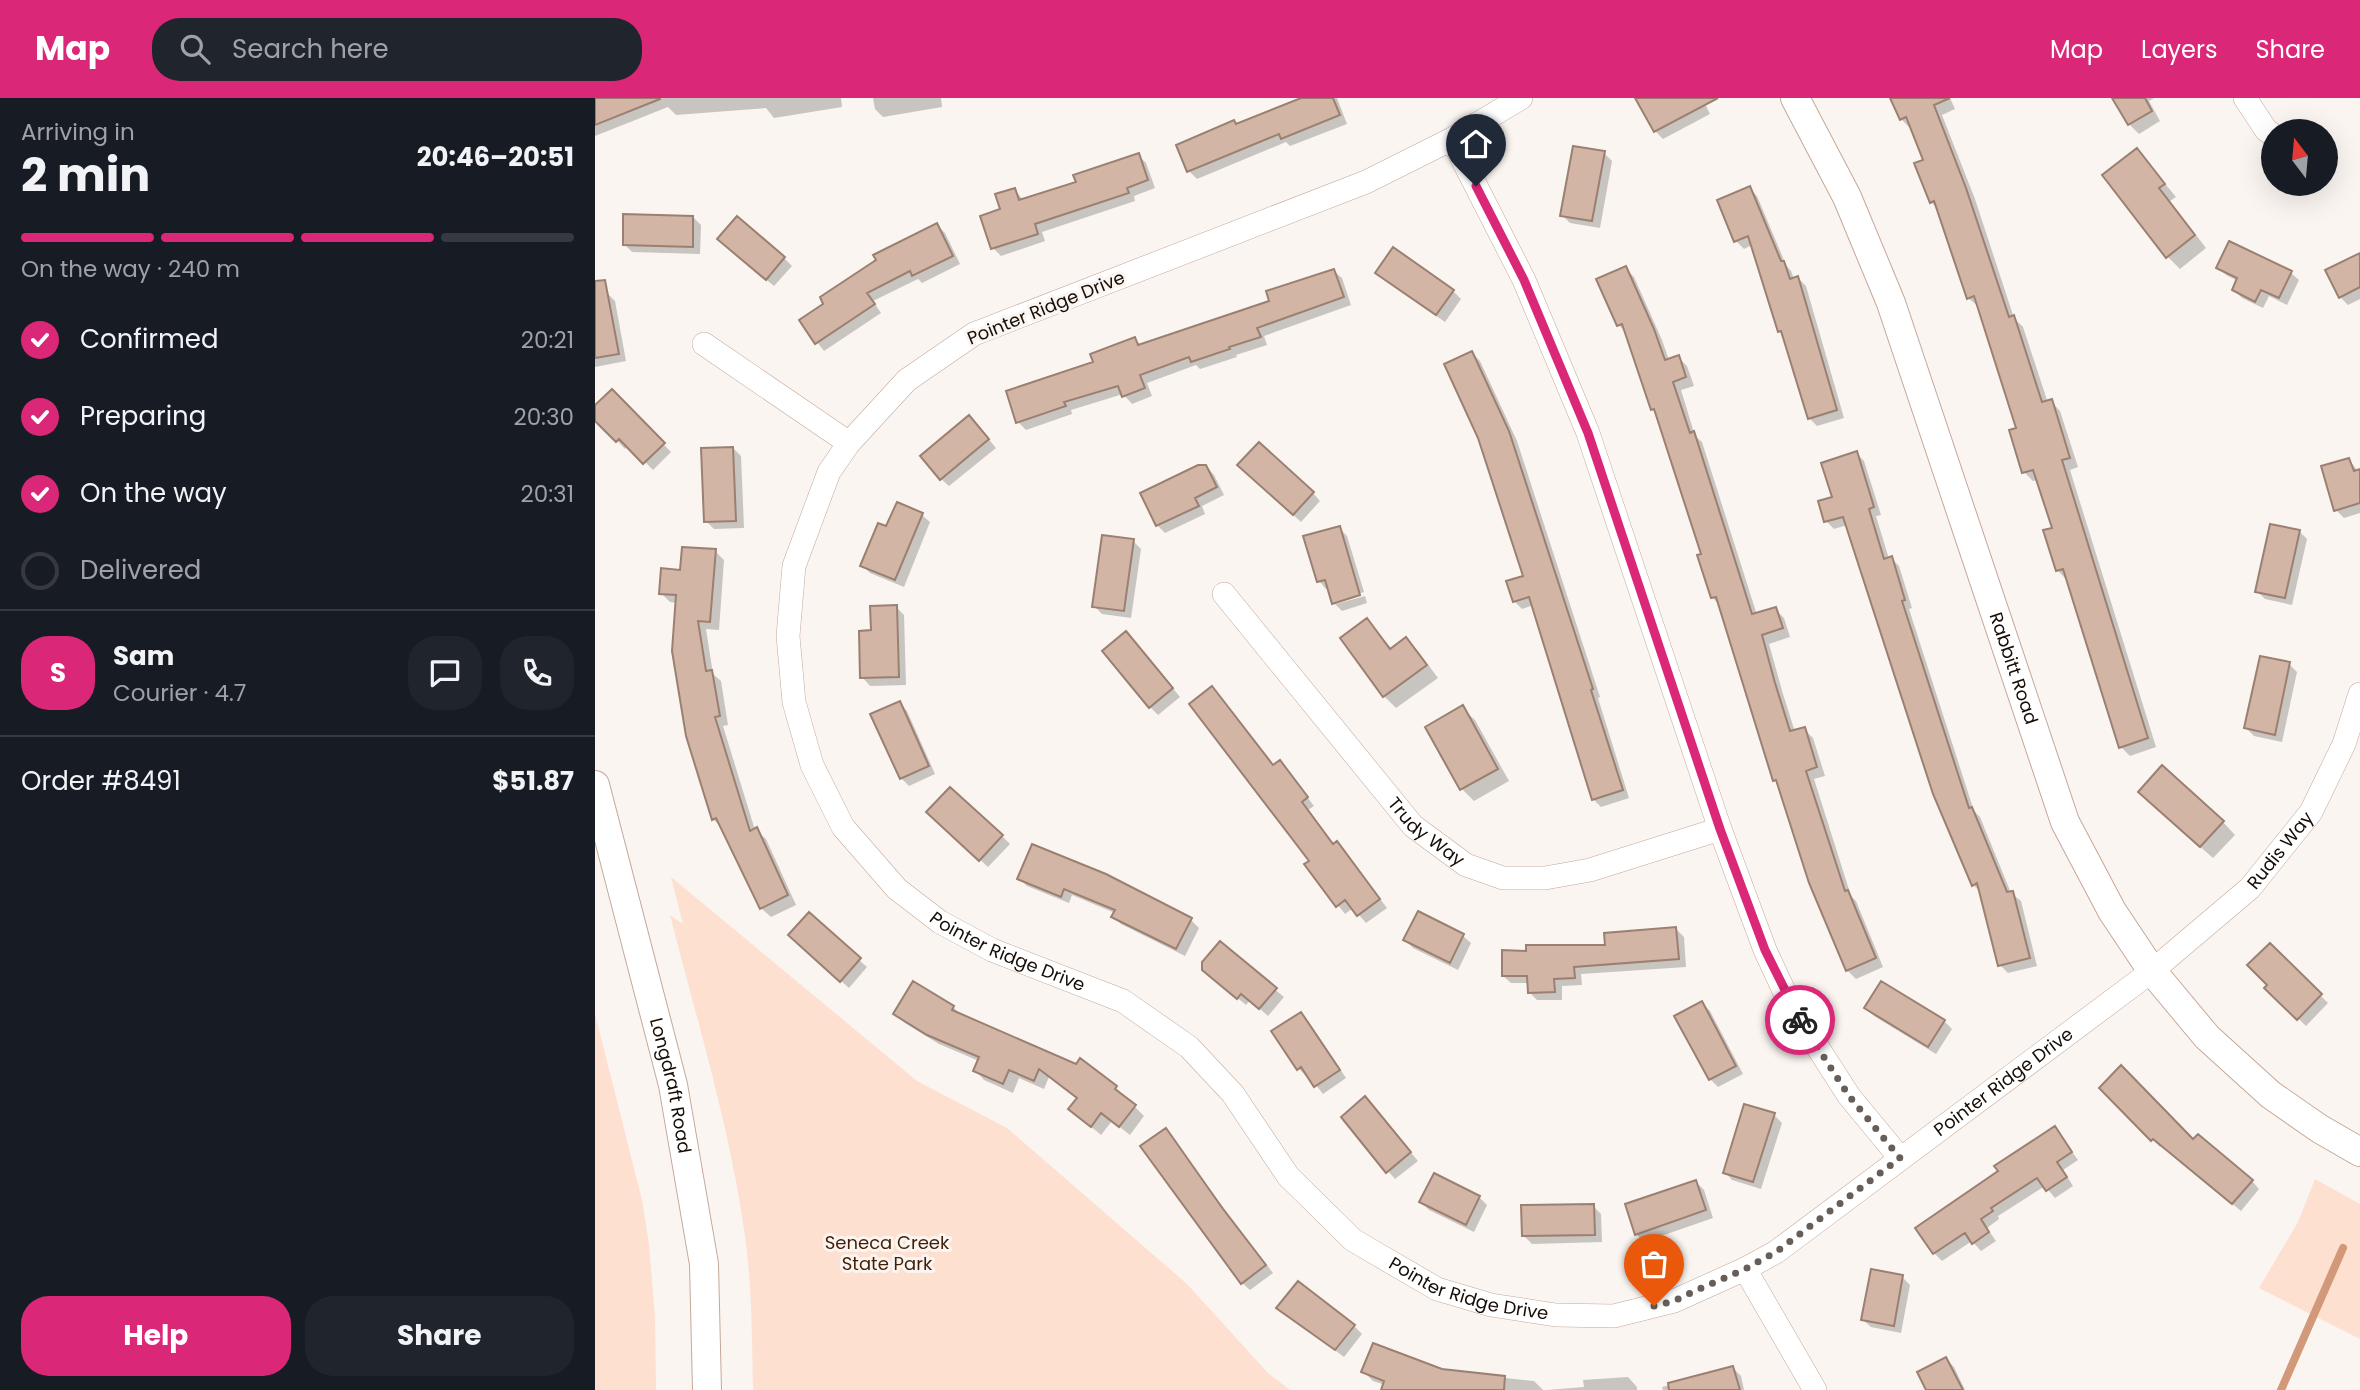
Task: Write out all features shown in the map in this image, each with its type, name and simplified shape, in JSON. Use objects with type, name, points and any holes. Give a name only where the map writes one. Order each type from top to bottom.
[{"type":"street","name":"Pointer Ridge Drive","points":[[1521,98],[1452,139],[1366,182],[974,334],[907,380],[849,443],[829,472],[794,566],[788,636],[794,702],[812,765],[842,827],[897,890],[940,922],[992,950],[1123,1001],[1189,1047],[1233,1094],[1287,1176],[1353,1240],[1437,1289],[1491,1306],[1556,1315],[1614,1316],[1674,1301],[1776,1252],[2152,971]]},
{"type":"street","name":"Rabbitt Road","points":[[1795,98],[1847,197],[1891,303],[2065,822],[2112,911],[2152,971],[2207,1037],[2271,1095],[2320,1129],[2360,1152]]},
{"type":"street","points":[[2245,98],[2261,123]]},
{"type":"street","points":[[1452,139],[1524,280],[1588,433],[1720,829],[1765,950],[1791,1006],[1849,1096],[1900,1158]]},
{"type":"street","points":[[704,344],[849,443]]},
{"type":"street","name":"Trudy Way","points":[[1224,594],[1413,826],[1466,865],[1503,878],[1545,878],[1590,870],[1720,829]]},
{"type":"street","name":"Rudis Way","points":[[2152,971],[2250,888],[2312,812],[2344,744],[2360,694]]},
{"type":"street","name":"Longdraft Road","points":[[595,785],[673,1085],[703,1264],[707,1390]]},
{"type":"street","points":[[1745,1269],[1815,1390]]},
{"type":"green space","name":"Seneca Creek State Park","points":[[671,877],[917,1081],[1007,1128],[1187,1284],[1268,1373],[1290,1390],[753,1390],[749,1274],[739,1195],[712,1074],[670,915],[683,924]]},
{"type":"green space","points":[[595,1014],[642,1200],[655,1317],[656,1390],[595,1390]]},
{"type":"green space","points":[[2315,1179],[2360,1204],[2360,1339],[2259,1288],[2298,1222]]},
{"type":"building","points":[[595,98],[660,98],[660,99],[595,125]]},
{"type":"building","points":[[1301,98],[1333,98],[1340,115],[1281,139],[1279,134],[1187,172],[1176,145],[1234,120],[1236,124]]},
{"type":"building","points":[[1635,98],[1718,98],[1654,132]]},
{"type":"building","points":[[1890,98],[1950,98],[1934,105],[1966,188],[2009,317],[2014,315],[2042,402],[2052,399],[2070,458],[2062,460],[2148,738],[2119,748],[2063,569],[2056,571],[2043,530],[2052,528],[2033,470],[2022,473],[2009,430],[2016,428],[1974,296],[1967,299],[1934,201],[1930,203],[1914,163],[1923,160],[1906,117],[1900,120]]},
{"type":"building","points":[[2112,98],[2145,98],[2152,111],[2128,125]]},
{"type":"building","points":[[1573,146],[1605,151],[1592,221],[1560,216]]},
{"type":"building","points":[[2137,148],[2165,184],[2159,188],[2195,235],[2166,258],[2102,175]]},
{"type":"building","points":[[1139,153],[1148,180],[1127,188],[1129,193],[1035,224],[1038,234],[991,249],[980,216],[1000,209],[995,194],[1015,188],[1019,200],[1076,182],[1073,175]]},
{"type":"building","points":[[1750,186],[1790,279],[1798,276],[1837,410],[1808,419],[1748,236],[1734,242],[1717,200]]},
{"type":"building","points":[[623,214],[693,216],[693,247],[623,245]]},
{"type":"building","points":[[737,216],[785,257],[766,280],[717,239]]},
{"type":"building","points":[[937,223],[953,256],[912,276],[910,271],[867,293],[875,304],[815,344],[799,320],[823,304],[820,297],[876,260],[873,255]]},
{"type":"building","points":[[2229,241],[2292,271],[2279,298],[2261,290],[2255,302],[2232,290],[2237,278],[2216,268]]},
{"type":"building","points":[[1393,247],[1454,290],[1436,315],[1375,273]]},
{"type":"building","points":[[2360,253],[2360,287],[2339,298],[2325,270]]},
{"type":"building","points":[[1626,266],[1665,360],[1679,355],[1686,377],[1673,382],[1690,433],[1694,431],[1752,614],[1776,607],[1783,628],[1762,635],[1775,683],[1790,731],[1805,727],[1817,767],[1806,771],[1845,891],[1848,890],[1876,958],[1846,971],[1809,883],[1776,780],[1773,781],[1716,597],[1711,598],[1697,555],[1701,554],[1654,409],[1651,410],[1622,324],[1617,326],[1596,279]]},
{"type":"building","points":[[1334,269],[1344,297],[1257,328],[1261,337],[1229,347],[1230,349],[1191,362],[1189,357],[1140,375],[1145,388],[1122,397],[1118,386],[1064,402],[1066,406],[1016,423],[1006,391],[1093,362],[1090,354],[1135,337],[1138,345],[1269,301],[1266,291]]},
{"type":"building","points":[[605,280],[619,354],[595,358],[595,281]]},
{"type":"building","points":[[1472,351],[1509,431],[1623,790],[1592,800],[1529,597],[1513,602],[1506,581],[1523,576],[1478,438],[1444,364]]},
{"type":"building","points":[[612,389],[665,443],[643,464],[619,439],[616,442],[595,421],[595,405]]},
{"type":"building","points":[[969,415],[989,439],[940,480],[920,456]]},
{"type":"building","points":[[1259,442],[1314,492],[1293,515],[1237,465]]},
{"type":"building","points":[[733,447],[736,521],[704,522],[701,448]]},
{"type":"building","points":[[1857,451],[1874,507],[1869,509],[1884,559],[1892,556],[1905,600],[1902,601],[1969,808],[1972,807],[2007,892],[2013,891],[2030,958],[1998,966],[1977,883],[1972,886],[1933,794],[1843,517],[1824,522],[1818,501],[1832,497],[1821,463]]},
{"type":"building","points":[[2349,458],[2354,471],[2360,469],[2360,503],[2334,511],[2321,466]]},
{"type":"building","points":[[1198,465],[1206,465],[1217,487],[1195,498],[1199,506],[1156,526],[1140,493]]},
{"type":"building","points":[[897,502],[923,513],[895,580],[860,566],[878,523],[886,526]]},
{"type":"building","points":[[2270,524],[2300,530],[2285,598],[2255,592]]},
{"type":"building","points":[[1340,526],[1360,595],[1332,604],[1325,580],[1317,582],[1303,536]]},
{"type":"building","points":[[1102,535],[1134,539],[1124,611],[1092,607]]},
{"type":"building","points":[[682,547],[716,549],[710,622],[698,621],[706,671],[712,670],[720,716],[715,717],[750,831],[757,827],[788,895],[760,909],[716,818],[712,820],[686,736],[672,651],[676,595],[659,594],[661,568],[680,570]]},
{"type":"building","points":[[897,605],[899,677],[860,678],[859,631],[871,630],[870,606]]},
{"type":"building","points":[[1367,618],[1390,649],[1406,637],[1427,665],[1383,697],[1340,638]]},
{"type":"building","points":[[1126,631],[1173,688],[1149,708],[1102,651]]},
{"type":"building","points":[[2260,656],[2290,662],[2275,735],[2244,728]]},
{"type":"building","points":[[1212,686],[1273,765],[1280,760],[1308,797],[1302,802],[1333,844],[1337,841],[1380,899],[1357,916],[1345,900],[1336,907],[1304,864],[1309,861],[1189,704]]},
{"type":"building","points":[[900,701],[929,766],[900,779],[870,714]]},
{"type":"building","points":[[1463,705],[1498,769],[1460,790],[1425,727]]},
{"type":"building","points":[[2162,765],[2224,821],[2200,847],[2138,792]]},
{"type":"building","points":[[950,787],[1003,835],[979,861],[926,812]]},
{"type":"building","points":[[1032,844],[1106,874],[1192,918],[1176,949],[1111,917],[1115,910],[1064,889],[1061,897],[1017,879]]},
{"type":"building","points":[[1418,911],[1464,934],[1450,963],[1403,940]]},
{"type":"building","points":[[809,912],[861,958],[840,982],[788,935]]},
{"type":"building","points":[[1676,927],[1679,959],[1574,967],[1575,978],[1554,979],[1555,992],[1528,993],[1527,976],[1502,976],[1502,950],[1526,951],[1526,945],[1605,945],[1604,933]]},
{"type":"building","points":[[1220,941],[1277,988],[1259,1009],[1241,994],[1237,999],[1202,970],[1202,962]]},
{"type":"building","points":[[2270,943],[2322,994],[2297,1020],[2264,988],[2267,985],[2247,965]]},
{"type":"building","points":[[913,981],[954,1006],[952,1010],[1076,1064],[1080,1058],[1117,1086],[1115,1089],[1136,1105],[1119,1127],[1101,1113],[1091,1127],[1068,1109],[1077,1098],[1039,1069],[1034,1081],[1009,1070],[1003,1084],[973,1071],[979,1057],[927,1035],[893,1014]]},
{"type":"building","points":[[1881,981],[1945,1020],[1928,1047],[1864,1008]]},
{"type":"building","points":[[1702,1001],[1736,1066],[1709,1080],[1674,1016]]},
{"type":"building","points":[[1301,1012],[1340,1070],[1314,1087],[1301,1067],[1297,1070],[1271,1031]]},
{"type":"building","points":[[2121,1065],[2193,1139],[2198,1134],[2253,1180],[2232,1204],[2153,1139],[2151,1141],[2099,1088]]},
{"type":"building","points":[[1365,1096],[1411,1152],[1386,1173],[1341,1117]]},
{"type":"building","points":[[1744,1104],[1775,1113],[1753,1182],[1723,1173]]},
{"type":"building","points":[[2055,1126],[2072,1152],[2057,1162],[2067,1177],[2046,1191],[2037,1178],[1991,1208],[1993,1211],[1981,1219],[1989,1232],[1972,1244],[1965,1233],[1933,1254],[1915,1228],[1998,1171],[1994,1166]]},
{"type":"building","points":[[1166,1128],[1266,1265],[1241,1284],[1140,1146]]},
{"type":"building","points":[[1434,1173],[1480,1196],[1466,1225],[1419,1202]]},
{"type":"building","points":[[1696,1180],[1706,1210],[1635,1235],[1625,1204]]},
{"type":"building","points":[[1594,1204],[1595,1235],[1522,1236],[1521,1205]]},
{"type":"building","points":[[1871,1269],[1903,1275],[1894,1326],[1861,1320]]},
{"type":"building","points":[[1298,1281],[1355,1325],[1335,1350],[1276,1308]]},
{"type":"building","points":[[1373,1343],[1442,1369],[1505,1376],[1504,1390],[1381,1390],[1384,1381],[1361,1372]]},
{"type":"building","points":[[1946,1357],[1963,1390],[1926,1390],[1917,1372]]},
{"type":"building","points":[[1733,1366],[1740,1390],[1669,1390],[1668,1383]]},
{"type":"waterway","points":[[2281,1390],[2343,1248]]},
{"type":"way so far","points":[[1654,1306],[1674,1301],[1776,1252],[1900,1158],[1849,1096],[1800,1020]]},
{"type":"route","points":[[1476,186],[1524,280],[1588,433],[1720,829],[1765,950],[1800,1020]]}]
